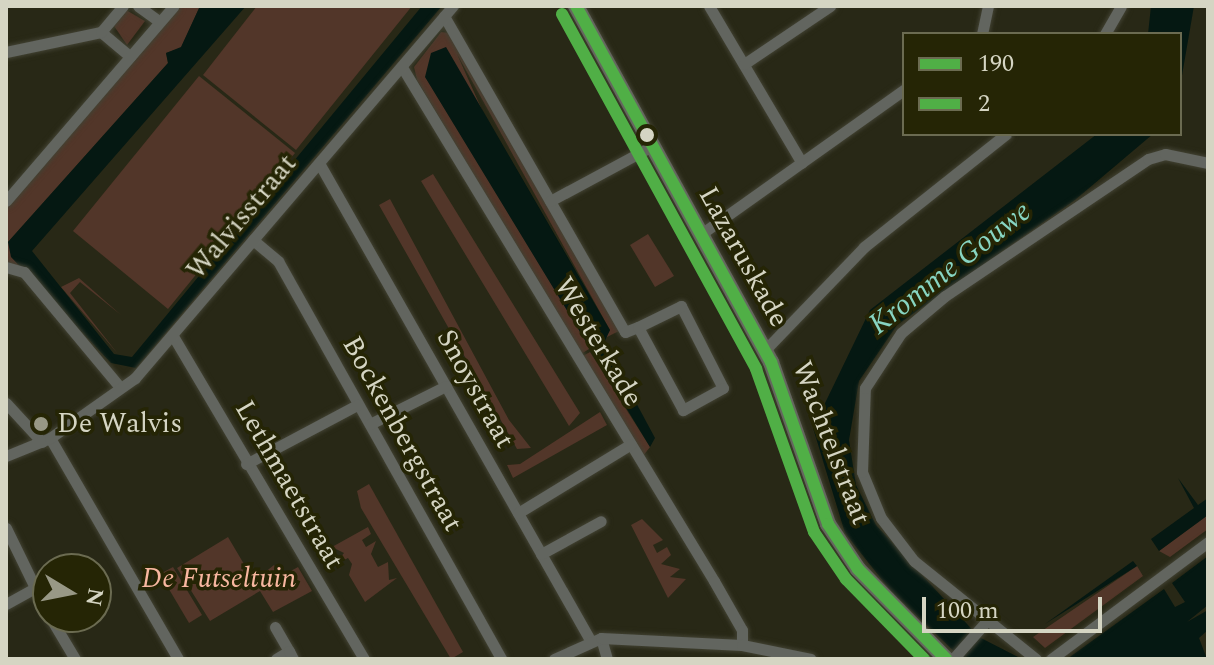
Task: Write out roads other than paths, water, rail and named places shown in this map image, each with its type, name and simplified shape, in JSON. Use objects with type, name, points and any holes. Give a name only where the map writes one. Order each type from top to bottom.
[{"type":"main road","name":"Lazaruskade","points":[[576,6],[765,350]]},
{"type":"main road","name":"Wachtelstraat","points":[[765,350],[828,524],[858,569],[952,658]]},
{"type":"street","points":[[6,52],[101,32],[123,6]]},
{"type":"street","points":[[138,6],[159,21]]},
{"type":"street","points":[[6,201],[174,6]]},
{"type":"street","name":"Walvisstraat","points":[[6,456],[46,440],[119,386],[173,336],[453,6]]},
{"type":"street","points":[[709,6],[802,163]]},
{"type":"street","points":[[744,64],[830,6]]},
{"type":"street","points":[[982,32],[988,6]]},
{"type":"street","points":[[1106,32],[1121,6]]},
{"type":"street","name":"Westerkade","points":[[444,16],[625,332],[638,327]]},
{"type":"street","points":[[101,32],[130,56]]},
{"type":"street","name":"Westerkade","points":[[402,67],[742,630],[742,645]]},
{"type":"street","points":[[701,234],[902,91]]},
{"type":"street","points":[[765,350],[864,247],[1003,136]]},
{"type":"street","points":[[550,201],[652,146]]},
{"type":"street","points":[[1036,659],[980,628],[914,561],[881,518],[862,472],[865,388],[901,333],[945,296],[1165,154],[1208,163]]},
{"type":"street","name":"Snoystraat","points":[[319,163],[541,554],[607,659]]},
{"type":"street","name":"Bockenbergstraat","points":[[253,240],[278,261],[501,659]]},
{"type":"street","points":[[6,267],[24,272],[119,386]]},
{"type":"street","points":[[681,306],[723,388],[683,410],[638,327],[681,306]]},
{"type":"street","name":"Lethmaetstraat","points":[[173,336],[364,659]]},
{"type":"street","points":[[370,424],[446,386]]},
{"type":"street","points":[[6,403],[46,440],[178,659]]},
{"type":"street","points":[[246,464],[357,405]]},
{"type":"street","points":[[518,513],[631,444]]},
{"type":"street","points":[[541,554],[601,521]]},
{"type":"street","points":[[6,528],[32,571]]},
{"type":"street","points":[[1051,659],[1208,542]]},
{"type":"street","points":[[6,604],[32,590]]},
{"type":"street","points":[[275,627],[291,655],[276,659]]},
{"type":"street","points":[[952,658],[980,628]]},
{"type":"street","points":[[59,633],[75,659]]},
{"type":"street","points":[[554,659],[595,638],[742,645],[805,658]]},
{"type":"water","points":[[200,6],[246,6],[32,251],[114,354],[132,357],[422,6],[442,6],[136,368],[111,363],[11,257],[8,242],[168,63],[166,53],[181,47]]},
{"type":"water","points":[[1151,6],[1194,6],[1182,75],[1182,32],[1148,32]]},
{"type":"water","points":[[446,47],[610,330],[604,343],[655,438],[650,447],[425,77],[431,53]]},
{"type":"water","name":"Kromme Gouwe","points":[[1094,136],[1151,136],[1075,200],[897,325],[859,381],[849,440],[856,485],[876,525],[979,637],[1022,659],[962,659],[890,590],[845,533],[813,428],[870,310]]},
{"type":"water","points":[[1178,478],[1198,505],[1208,498],[1208,515],[1159,551],[1151,539],[1194,508]]},
{"type":"water","points":[[1208,556],[1208,605],[1187,622],[1208,610],[1208,630],[1199,638],[1207,659],[1067,659],[1164,589],[1175,607],[1185,602],[1172,583]]},
{"type":"water","points":[[1133,561],[1137,566],[1045,624]]},
{"type":"place","name":"De Walvis","points":[[41,424]]},
{"type":"park label","name":"De Futseltuin","points":[[219,579]]}]
